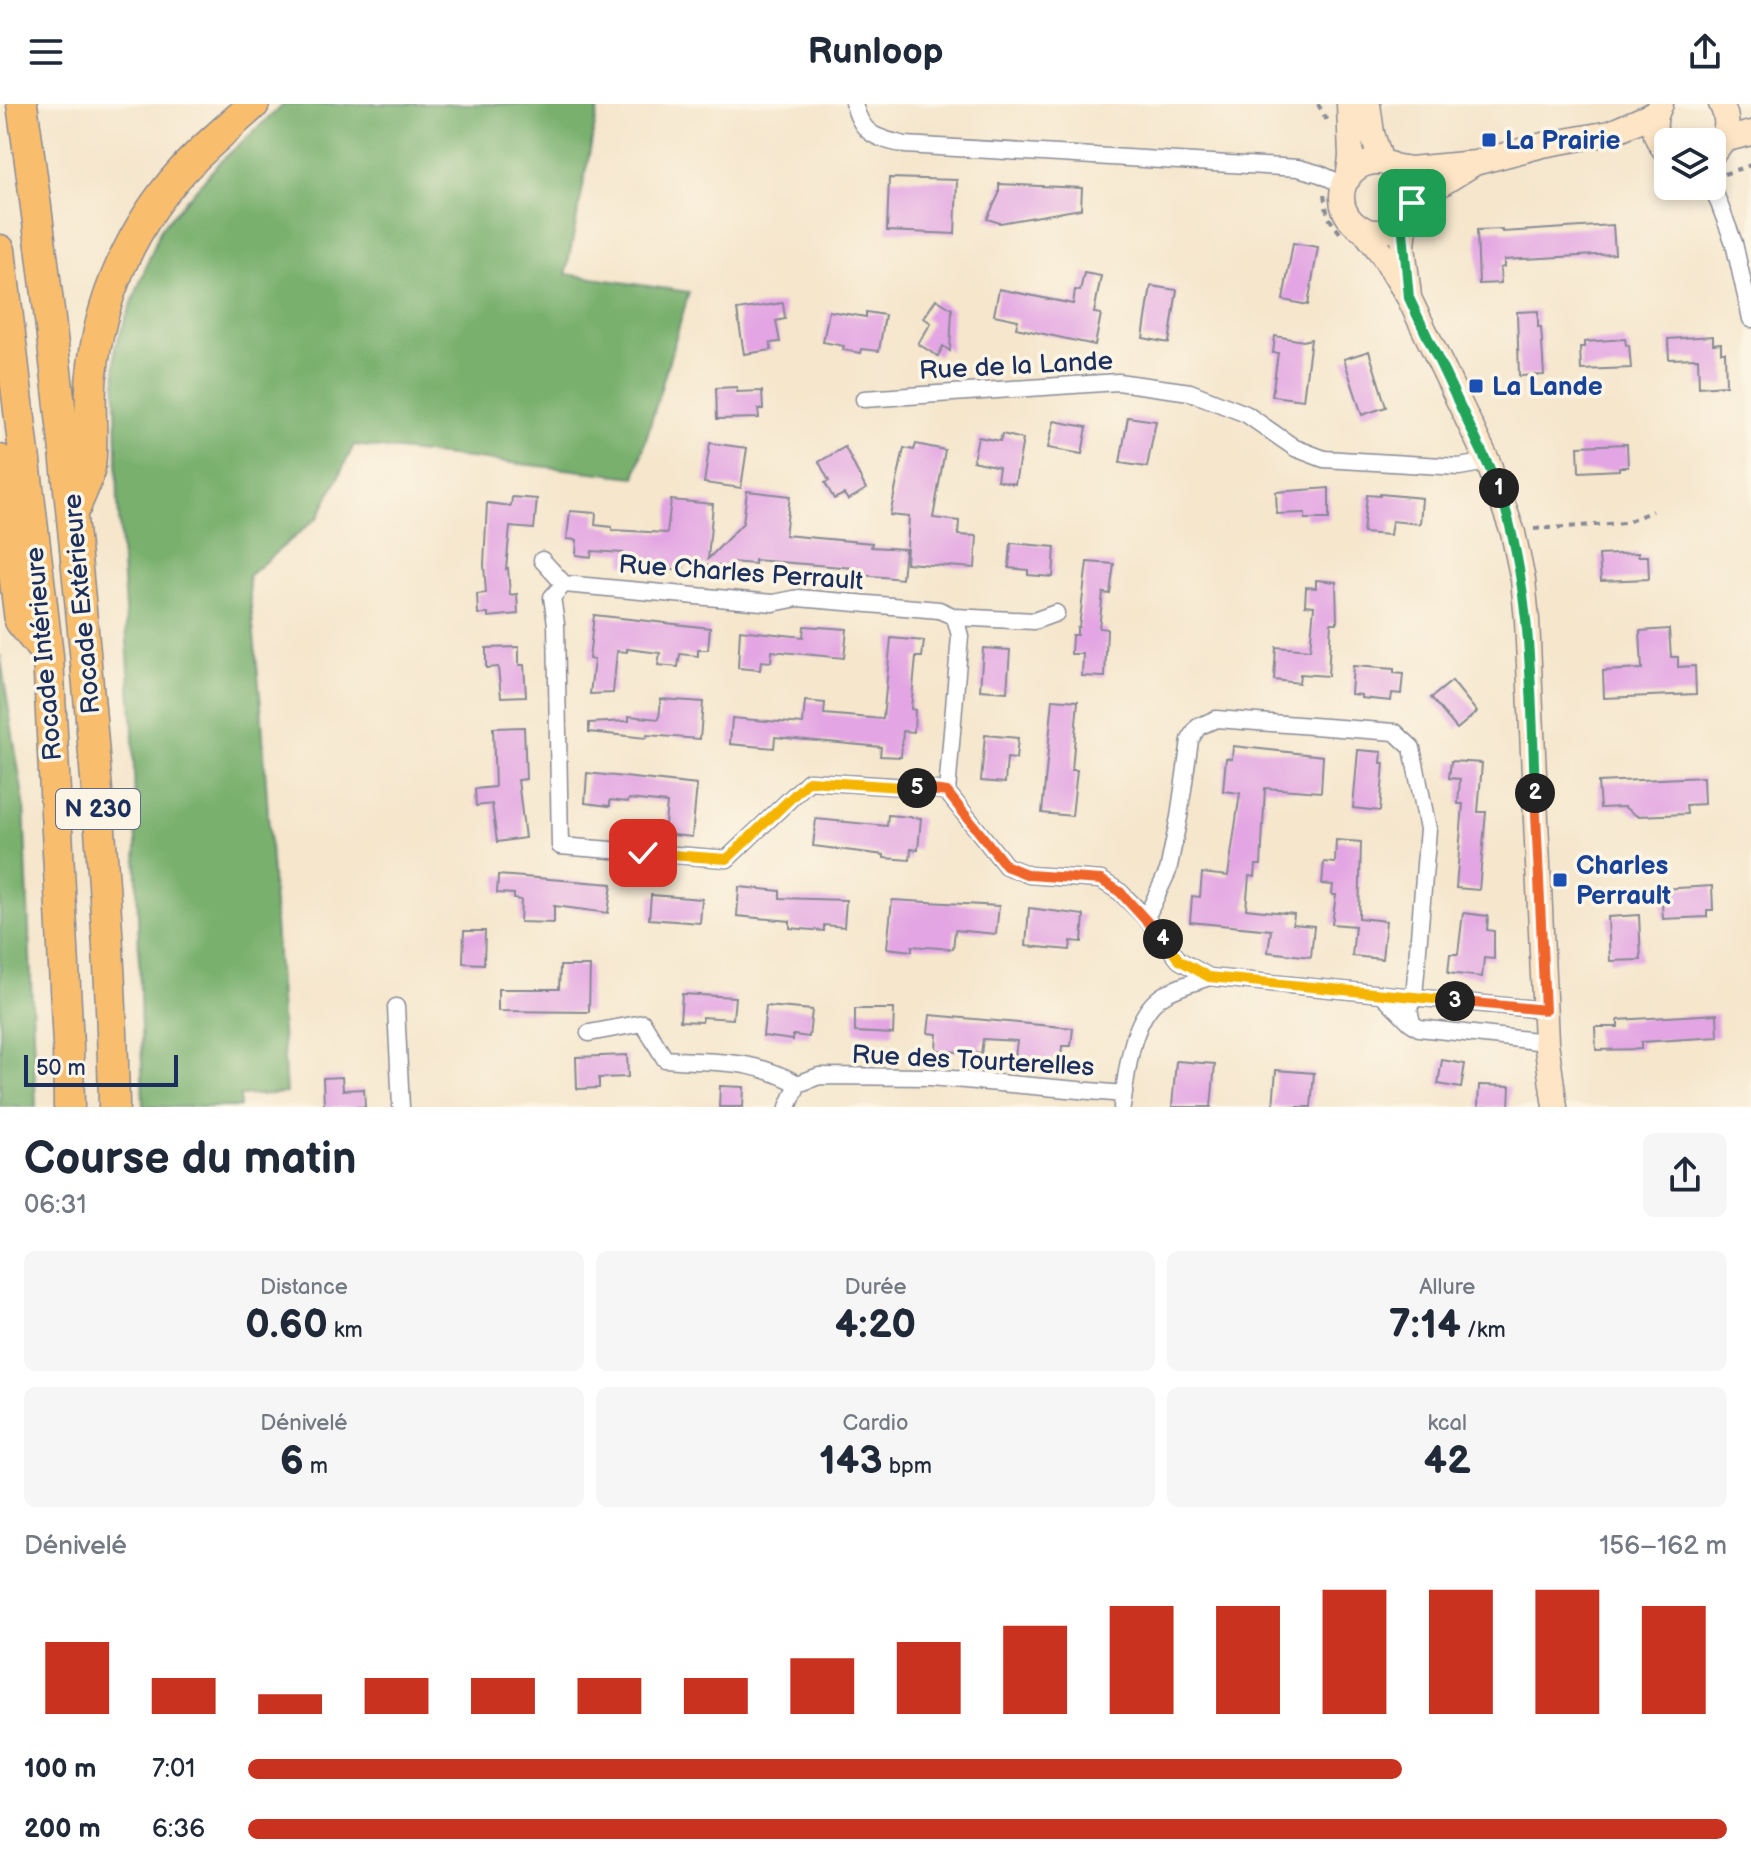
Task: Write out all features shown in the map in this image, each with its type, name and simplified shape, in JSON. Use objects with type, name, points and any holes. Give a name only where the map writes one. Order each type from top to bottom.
[{"type":"highway","name":"Rocade Extérieure","points":[[22,104],[50,304],[73,512],[100,825],[114,1107]]},
{"type":"highway","points":[[73,512],[90,469],[91,377],[95,345],[120,267],[152,208],[182,171],[254,104]]},
{"type":"highway","name":"Rocade Intérieure","points":[[0,250],[48,656],[69,1107]]},
{"type":"highway","points":[[0,460],[20,621],[48,656]]},
{"type":"street","points":[[854,104],[858,120],[869,133],[905,145],[1298,168],[1346,182]]},
{"type":"street","points":[[1349,104],[1351,157],[1344,209],[1382,254],[1409,298],[1488,462],[1513,533],[1527,620],[1546,1042],[1555,1107]]},
{"type":"street","points":[[1368,104],[1372,133],[1387,164],[1408,181],[1412,192],[1403,246],[1409,298]]},
{"type":"street","points":[[1346,182],[1359,168],[1387,164],[1410,169],[1475,163],[1543,145],[1610,133],[1658,108]]},
{"type":"street","points":[[1656,128],[1658,108]]},
{"type":"street","points":[[1723,108],[1751,121]]},
{"type":"street","points":[[1723,108],[1726,128]]},
{"type":"street","points":[[1610,133],[1654,145]]},
{"type":"street","points":[[1726,156],[1751,133]]},
{"type":"street","points":[[1362,228],[1381,232],[1392,229],[1433,189],[1475,163]]},
{"type":"street","points":[[1725,200],[1751,319]]},
{"type":"street","name":"Rue de la Lande","points":[[864,399],[1118,382],[1190,392],[1246,414],[1295,448],[1324,459],[1459,467],[1488,462]]},
{"type":"street","points":[[542,560],[564,584],[552,597],[556,624],[560,846],[727,859],[809,781],[924,788],[947,792],[1006,866],[1029,875],[1101,880],[1120,892],[1146,918],[1179,960],[1209,977],[1545,1010]]},
{"type":"street","name":"Rue Charles Perrault","points":[[564,584],[773,603],[798,598],[813,599],[939,610],[955,617],[1034,621],[1056,613]]},
{"type":"street","points":[[947,792],[960,636],[955,617]]},
{"type":"street","points":[[1146,918],[1168,871],[1190,740],[1198,727],[1216,719],[1395,732],[1412,748],[1428,829],[1414,997],[1409,1009],[1412,1023]]},
{"type":"street","points":[[1123,1100],[1130,1053],[1140,1021],[1164,994],[1209,977]]},
{"type":"street","points":[[1382,994],[1412,1023],[1429,1030],[1546,1042]]},
{"type":"street","points":[[396,1007],[401,1107]]},
{"type":"street","points":[[589,1033],[643,1023],[665,1059],[737,1061],[775,1072],[798,1084],[788,1107]]},
{"type":"street","name":"Rue des Tourterelles","points":[[798,1084],[819,1076],[930,1077],[1123,1100]]},
{"type":"path","points":[[1726,163],[1751,165]]},
{"type":"path","points":[[1513,533],[1625,523],[1652,511]]},
{"type":"green space","points":[[284,104],[599,104],[566,274],[689,292],[635,477],[354,445],[319,516],[248,576],[261,705],[286,1093],[240,1096],[240,1107],[143,1107],[133,731],[118,503],[115,347],[161,228],[220,162]]},
{"type":"green space","points":[[0,655],[24,803],[36,1107],[0,1107]]},
{"type":"building","points":[[889,178],[957,180],[955,234],[887,231]]},
{"type":"building","points":[[999,184],[1082,188],[1081,209],[1000,223],[987,219],[999,194]]},
{"type":"building","points":[[1613,225],[1615,254],[1504,260],[1504,267],[1500,268],[1501,283],[1479,284],[1477,230],[1502,229],[1502,232]]},
{"type":"building","points":[[1293,243],[1318,247],[1308,305],[1283,300]]},
{"type":"building","points":[[1084,273],[1101,276],[1094,313],[1101,314],[1095,345],[1016,328],[1018,320],[994,315],[999,289],[1073,304],[1075,290],[1080,291]]},
{"type":"building","points":[[1151,286],[1177,290],[1169,343],[1143,338]]},
{"type":"building","points":[[936,299],[952,309],[950,351],[943,346],[938,356],[918,344],[931,323],[924,318]]},
{"type":"building","points":[[783,303],[785,319],[776,321],[780,342],[770,343],[772,350],[744,354],[737,310]]},
{"type":"building","points":[[829,311],[866,317],[866,312],[885,315],[879,351],[862,349],[861,353],[823,342]]},
{"type":"building","points":[[1538,311],[1544,375],[1519,376],[1517,312]]},
{"type":"building","points":[[1275,336],[1303,341],[1311,339],[1303,400],[1272,396],[1278,353],[1273,353]]},
{"type":"building","points":[[1713,336],[1713,344],[1721,343],[1721,352],[1725,352],[1726,385],[1699,387],[1698,358],[1669,359],[1668,339]]},
{"type":"building","points":[[1625,339],[1626,345],[1629,345],[1631,368],[1581,370],[1580,347],[1584,347],[1584,342]]},
{"type":"building","points":[[1369,351],[1386,407],[1362,415],[1344,359]]},
{"type":"building","points":[[737,387],[737,392],[762,391],[763,409],[758,409],[759,418],[717,419],[716,388]]},
{"type":"building","points":[[1128,417],[1156,421],[1147,467],[1120,463]]},
{"type":"building","points":[[1054,421],[1087,427],[1082,454],[1048,448]]},
{"type":"building","points":[[1002,434],[1023,439],[1015,484],[997,480],[999,467],[973,461],[978,437],[1000,441]]},
{"type":"building","points":[[710,443],[747,448],[741,488],[704,483]]},
{"type":"building","points":[[916,444],[945,450],[933,518],[959,521],[958,535],[977,536],[975,568],[906,563],[909,517],[890,515],[904,448],[914,450]]},
{"type":"building","points":[[1627,444],[1628,467],[1579,472],[1578,446]]},
{"type":"building","points":[[845,447],[866,489],[848,500],[844,494],[834,499],[819,462]]},
{"type":"building","points":[[1329,488],[1329,519],[1305,519],[1305,513],[1277,514],[1276,492]]},
{"type":"building","points":[[747,491],[790,496],[785,535],[905,549],[902,579],[853,574],[854,568],[755,560],[755,564],[730,562],[729,567],[684,563],[683,570],[622,564],[623,553],[592,551],[591,557],[576,555],[577,540],[567,539],[570,511],[596,513],[595,525],[612,527],[612,530],[667,533],[671,500],[713,504],[708,559],[743,523]]},
{"type":"building","points":[[1367,495],[1422,498],[1420,524],[1392,521],[1390,535],[1363,533]]},
{"type":"building","points":[[512,497],[537,499],[534,529],[510,527],[506,569],[510,595],[517,594],[518,614],[488,617],[488,614],[478,614],[477,594],[486,593],[487,503],[511,506]]},
{"type":"building","points":[[1011,543],[1055,547],[1053,577],[1028,575],[1028,570],[1009,568]]},
{"type":"building","points":[[1638,553],[1638,556],[1648,556],[1649,579],[1601,581],[1599,555]]},
{"type":"building","points":[[1087,562],[1114,564],[1110,594],[1103,593],[1099,628],[1107,629],[1105,677],[1082,676],[1083,654],[1071,654],[1072,635],[1077,635],[1079,627]]},
{"type":"building","points":[[1316,580],[1336,582],[1337,623],[1331,623],[1328,676],[1300,674],[1299,683],[1274,680],[1276,647],[1310,650],[1314,606],[1305,605],[1306,587],[1316,588]]},
{"type":"building","points":[[594,615],[710,628],[708,650],[698,650],[698,656],[680,654],[678,667],[658,665],[660,653],[627,649],[627,652],[617,651],[613,693],[590,694],[594,660],[589,659]]},
{"type":"building","points":[[804,626],[847,629],[844,658],[772,651],[771,662],[761,661],[760,670],[738,668],[740,630],[803,637]]},
{"type":"building","points":[[1669,629],[1671,657],[1678,657],[1678,667],[1695,666],[1696,694],[1604,698],[1603,671],[1642,669],[1640,631]]},
{"type":"building","points":[[891,638],[924,641],[922,657],[916,657],[911,709],[915,710],[914,732],[903,731],[901,757],[880,756],[881,747],[775,737],[774,748],[730,744],[732,718],[803,724],[805,701],[825,703],[824,714],[883,719]]},
{"type":"building","points":[[519,647],[519,665],[524,665],[526,696],[501,697],[498,667],[486,668],[486,648]]},
{"type":"building","points":[[983,648],[1010,650],[1007,692],[980,690]]},
{"type":"building","points":[[1353,666],[1394,669],[1394,673],[1403,674],[1401,694],[1392,693],[1391,701],[1351,694]]},
{"type":"building","points":[[1452,681],[1477,712],[1457,729],[1431,698]]},
{"type":"building","points":[[661,699],[703,702],[700,739],[647,735],[646,738],[589,732],[589,723],[629,721],[629,716],[659,719]]},
{"type":"building","points":[[1053,699],[1078,701],[1072,770],[1077,770],[1072,816],[1042,813]]},
{"type":"building","points":[[524,727],[526,779],[518,780],[525,838],[497,842],[492,804],[476,806],[475,789],[495,787],[493,728]]},
{"type":"building","points":[[985,735],[1018,738],[1016,759],[1007,758],[1005,783],[981,781]]},
{"type":"building","points":[[1233,746],[1323,756],[1321,792],[1265,788],[1261,865],[1256,865],[1255,877],[1249,876],[1246,909],[1294,914],[1293,924],[1314,926],[1311,957],[1268,952],[1271,930],[1190,922],[1192,896],[1200,897],[1202,873],[1228,876],[1240,793],[1223,791],[1226,758],[1232,759]]},
{"type":"building","points":[[1358,750],[1382,752],[1380,811],[1353,808]]},
{"type":"building","points":[[1451,761],[1482,763],[1478,812],[1486,812],[1479,890],[1456,888],[1463,804],[1458,804],[1460,779],[1449,778]]},
{"type":"building","points":[[587,773],[697,785],[692,837],[664,834],[667,803],[629,799],[628,802],[610,800],[610,806],[585,803]]},
{"type":"building","points":[[1703,777],[1704,804],[1686,805],[1687,814],[1637,816],[1624,807],[1600,808],[1598,782]]},
{"type":"building","points":[[888,815],[921,818],[918,850],[911,849],[910,860],[813,846],[816,819],[887,826]]},
{"type":"building","points":[[1336,840],[1361,842],[1359,918],[1386,921],[1382,959],[1352,956],[1355,926],[1332,924],[1336,895],[1332,895],[1333,885],[1322,884],[1324,862],[1335,863]]},
{"type":"building","points":[[498,875],[612,884],[608,913],[554,906],[554,923],[520,922],[521,900],[514,899],[514,894],[497,893]]},
{"type":"building","points":[[1712,886],[1713,910],[1707,910],[1707,917],[1663,919],[1661,889]]},
{"type":"building","points":[[739,887],[780,891],[780,898],[846,900],[844,927],[824,925],[824,931],[790,928],[790,921],[737,916]]},
{"type":"building","points":[[651,895],[702,899],[700,923],[649,919]]},
{"type":"building","points":[[892,900],[999,906],[996,934],[955,930],[953,949],[912,946],[912,951],[887,948]]},
{"type":"building","points":[[1029,908],[1084,915],[1082,942],[1071,941],[1070,950],[1026,946]]},
{"type":"building","points":[[1463,913],[1488,916],[1487,930],[1494,931],[1494,959],[1484,958],[1482,977],[1448,973],[1450,954],[1458,954]]},
{"type":"building","points":[[1639,915],[1641,960],[1610,961],[1608,917]]},
{"type":"building","points":[[464,931],[485,931],[484,964],[463,963]]},
{"type":"building","points":[[560,966],[590,966],[589,1012],[498,1011],[498,989],[559,989]]},
{"type":"building","points":[[682,994],[735,997],[733,1019],[702,1017],[702,1022],[680,1021]]},
{"type":"building","points":[[766,1006],[812,1010],[809,1037],[793,1035],[793,1040],[763,1036]]},
{"type":"building","points":[[855,1009],[894,1009],[893,1034],[855,1032]]},
{"type":"building","points":[[1717,1014],[1718,1037],[1641,1042],[1641,1049],[1596,1050],[1595,1027],[1618,1027],[1618,1020]]},
{"type":"building","points":[[930,1015],[1073,1028],[1071,1046],[1062,1046],[1061,1061],[1015,1057],[1017,1041],[983,1039],[981,1054],[936,1050],[937,1034],[928,1033]]},
{"type":"building","points":[[627,1055],[628,1077],[599,1078],[599,1088],[577,1089],[576,1057]]},
{"type":"building","points":[[1442,1060],[1465,1064],[1461,1088],[1438,1084]]},
{"type":"building","points":[[1176,1061],[1215,1064],[1211,1107],[1172,1107]]},
{"type":"building","points":[[1276,1070],[1314,1073],[1311,1107],[1273,1107]]},
{"type":"building","points":[[342,1077],[343,1090],[364,1089],[365,1107],[324,1107],[323,1078]]},
{"type":"building","points":[[1479,1085],[1510,1086],[1509,1107],[1478,1107]]},
{"type":"building","points":[[720,1086],[744,1087],[743,1107],[719,1107]]},
{"type":"place","name":"La Prairie","points":[[1489,140]]},
{"type":"place","name":"La Lande","points":[[1476,386]]},
{"type":"place","name":"Charles Perrault","points":[[1560,880]]},
{"type":"route","points":[[643,853],[727,859],[809,781],[947,792],[1006,866],[1029,875],[1101,880],[1120,892],[1146,918],[1179,960],[1209,977],[1545,1010],[1530,667],[1523,580],[1498,484],[1409,298],[1403,232],[1412,203]]}]
